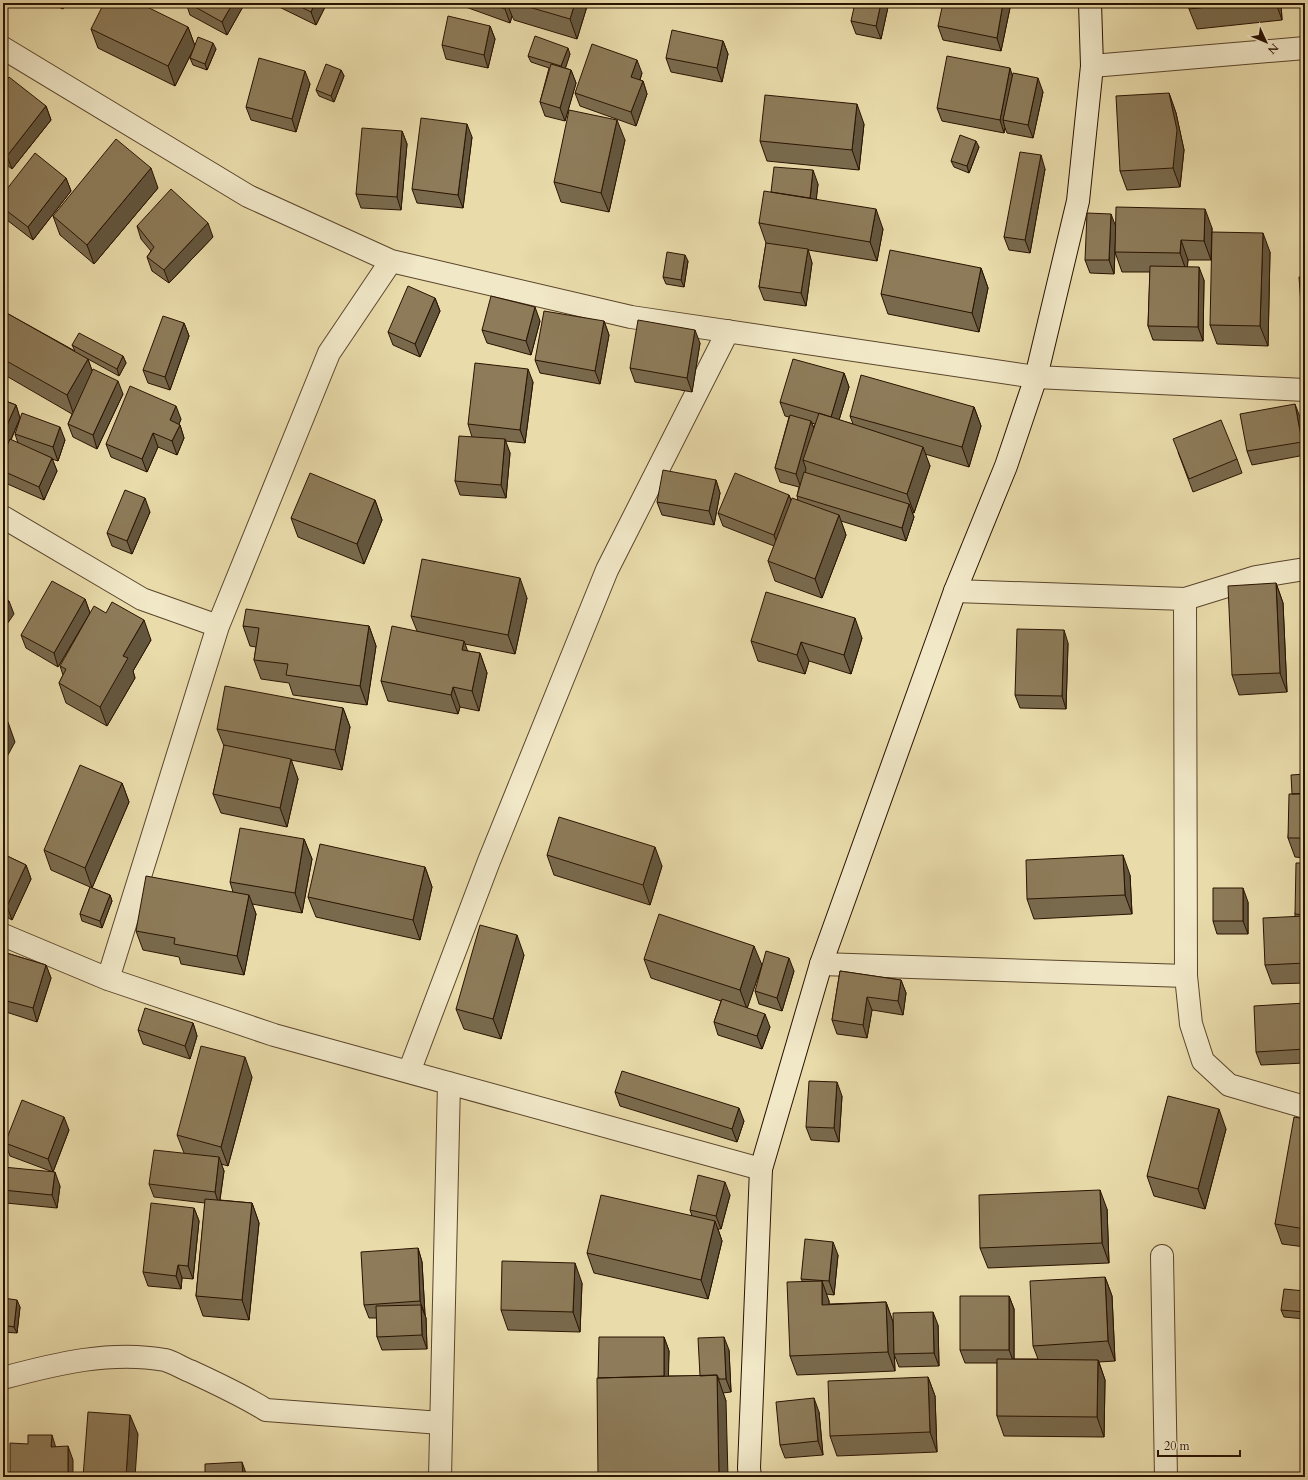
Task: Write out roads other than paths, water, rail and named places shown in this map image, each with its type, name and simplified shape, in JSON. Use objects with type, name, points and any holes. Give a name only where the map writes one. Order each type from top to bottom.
[{"type":"street","points":[[750,1477],[749,1468],[761,1169],[821,964],[955,591],[1006,466],[1036,377],[1078,201],[1092,66],[1090,3]]},
{"type":"street","points":[[3,48],[248,196],[391,261],[631,317],[1036,377],[1305,390]]},
{"type":"street","points":[[1092,66],[1305,48]]},
{"type":"street","points":[[108,979],[218,626],[329,353],[391,261]]},
{"type":"street","points":[[409,1072],[489,861],[607,570],[728,331]]},
{"type":"street","points":[[3,517],[142,599],[218,626]]},
{"type":"street","points":[[955,591],[1185,599],[1256,577],[1305,569]]},
{"type":"street","points":[[1185,599],[1186,976],[1191,1024],[1202,1061],[1230,1085],[1305,1107]]},
{"type":"street","points":[[3,935],[108,979],[274,1035],[761,1169]]},
{"type":"street","points":[[821,964],[1186,976]]},
{"type":"street","points":[[440,1477],[449,1083]]},
{"type":"street","points":[[1162,1256],[1166,1477]]},
{"type":"street","points":[[3,1378],[34,1369],[128,1356],[167,1361],[244,1397],[266,1410],[441,1423]]}]
